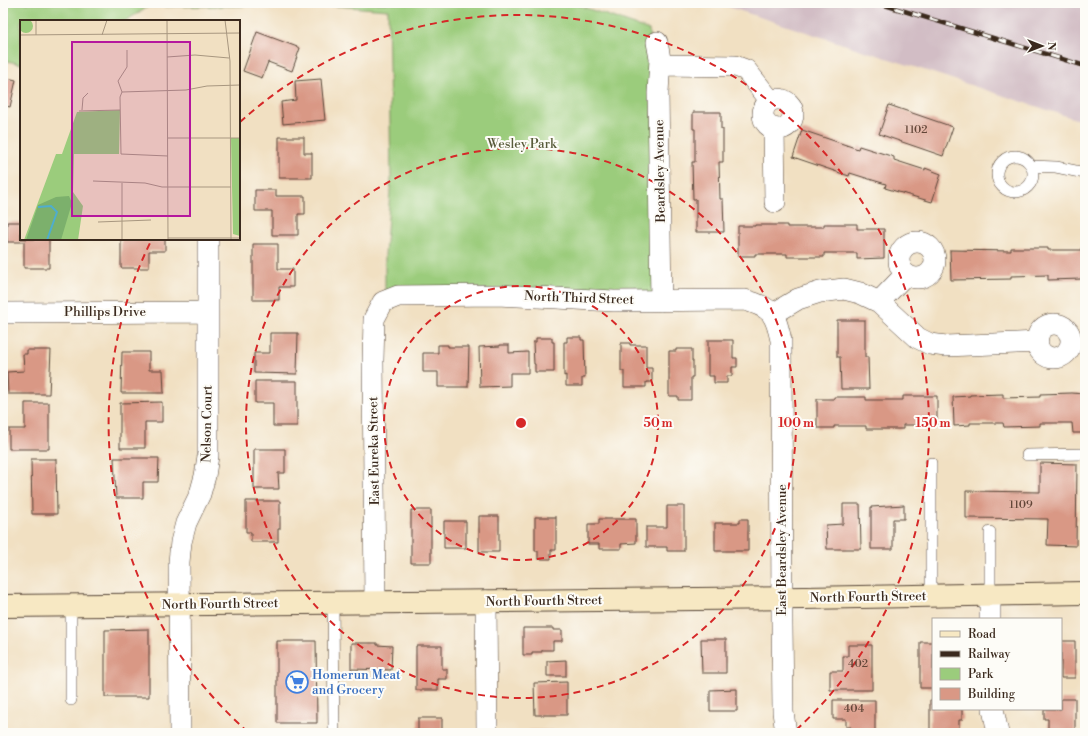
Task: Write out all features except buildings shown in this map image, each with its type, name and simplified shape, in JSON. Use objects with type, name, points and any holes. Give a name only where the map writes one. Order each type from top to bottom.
[{"type":"street","name":"Beardsley Avenue","points":[[657,42],[660,64],[658,93],[661,301]]},
{"type":"street","points":[[660,64],[735,66],[746,70],[770,100],[780,98],[788,103],[793,112],[793,116],[788,125],[783,128],[774,128],[775,202]]},
{"type":"street","name":"Nelson Court","points":[[180,733],[178,562],[186,522],[200,494],[208,456],[208,240]]},
{"type":"street","points":[[879,302],[906,274]]},
{"type":"street","points":[[773,314],[798,299],[820,292],[844,289],[860,293],[879,302],[918,338],[930,344],[946,346],[1038,342]]},
{"type":"street","name":"North Third Street","points":[[383,302],[398,296],[498,295],[614,301],[745,300],[758,304],[768,309],[773,314]]},
{"type":"street","name":"East Eureka Street","points":[[375,602],[374,319],[383,302]]},
{"type":"street","name":"Phillips Drive","points":[[3,313],[208,312]]},
{"type":"street","name":"East Beardsley Avenue","points":[[773,314],[781,340],[783,712],[786,733]]},
{"type":"street","name":"North Fourth Street","points":[[3,606],[782,598],[1085,593]]},
{"type":"street","points":[[990,595],[990,618]]},
{"type":"street","points":[[486,601],[487,733]]},
{"type":"street","points":[[993,710],[998,733]]},
{"type":"lane","points":[[1031,166],[1056,167],[1085,173]]},
{"type":"lane","points":[[1027,455],[1085,454]]},
{"type":"lane","points":[[931,463],[931,596]]},
{"type":"lane","points":[[990,532],[990,595]]},
{"type":"lane","points":[[334,602],[334,733]]},
{"type":"lane","points":[[71,605],[71,700]]},
{"type":"shaded area","points":[[716,3],[1085,3],[1085,122]]},
{"type":"green space","name":"Wesley Park","points":[[3,3],[572,3],[649,30],[661,301],[385,294],[385,255],[391,179],[388,10],[322,5],[148,7],[127,20],[20,20],[20,64],[3,60]]},
{"type":"railway","points":[[878,3],[1085,66]]},
{"type":"place","name":"Homerun Meat and Grocery","points":[[297,682]]}]
